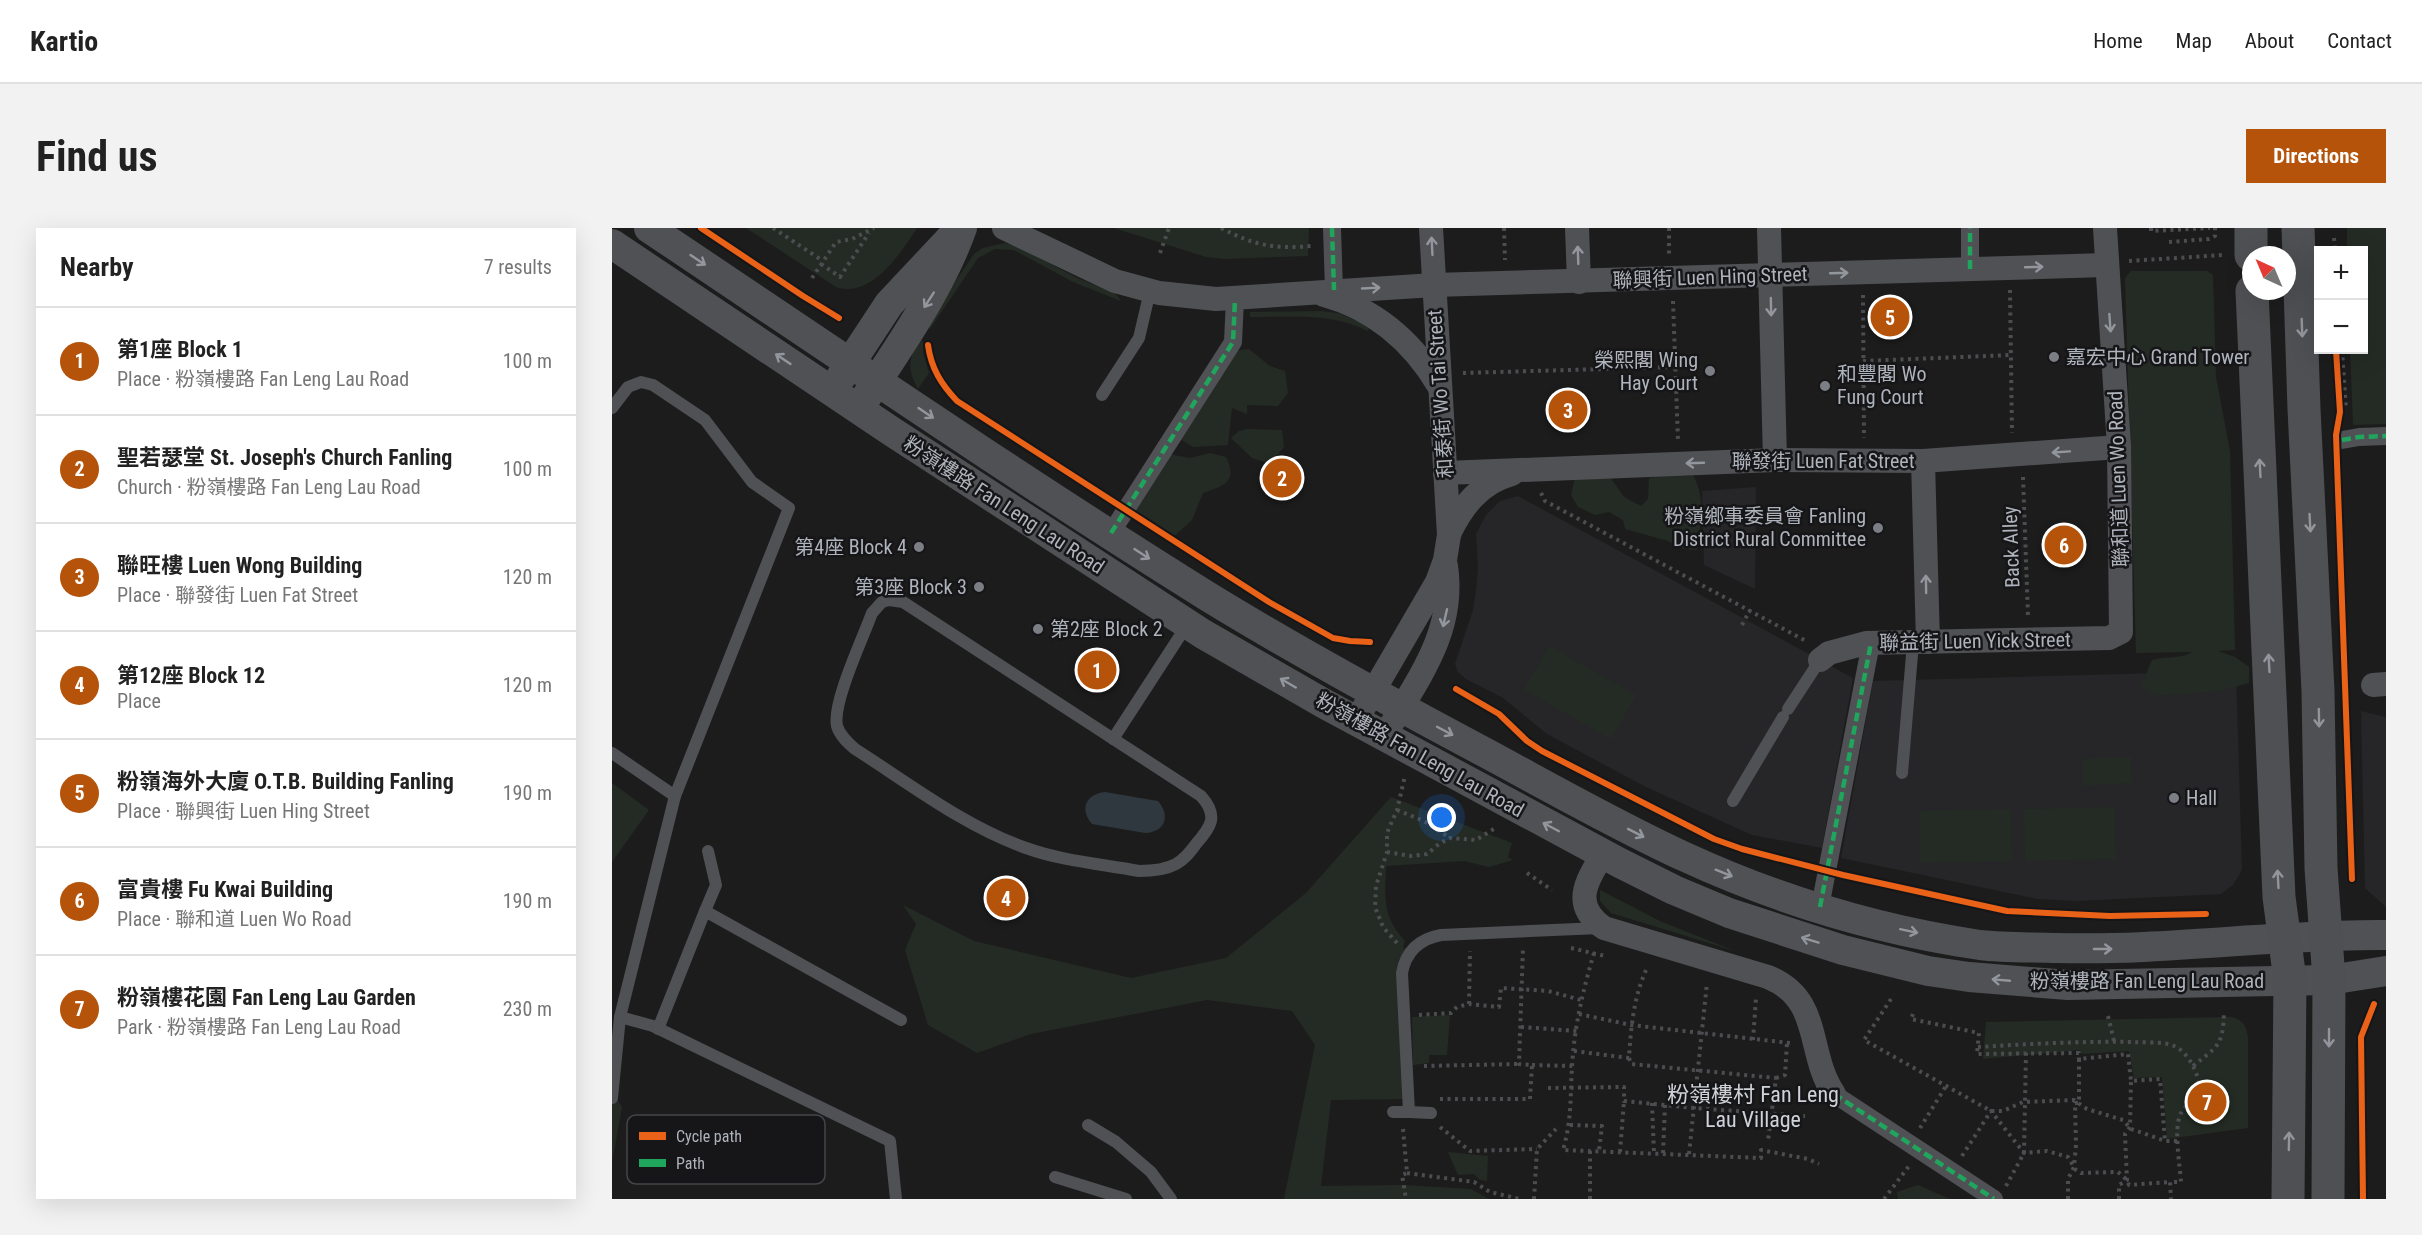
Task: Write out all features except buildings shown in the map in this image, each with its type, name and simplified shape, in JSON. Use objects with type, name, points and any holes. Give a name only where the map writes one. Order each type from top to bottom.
[{"type":"main road","points":[[2241,255],[2250,228]]},
{"type":"main road","points":[[2320,234],[2304,409],[2318,691],[2321,868],[2329,980],[2328,1199]]},
{"type":"main road","points":[[2252,300],[2278,873],[2290,980],[2288,1199]]},
{"type":"street","name":"粉嶺樓路 Fan Leng Lau Road","points":[[649,228],[1209,597],[1373,692],[1644,838],[1742,881],[1820,907],[1909,932],[1984,945],[2106,949],[2326,934],[2386,935]]},
{"type":"street","points":[[832,391],[889,304],[961,228]]},
{"type":"street","points":[[858,409],[936,288],[951,258],[961,228]]},
{"type":"street","name":"聯興街 Luen Hing Street","points":[[1004,228],[1115,281],[1178,297],[1235,299],[1323,291],[1434,285],[2114,263]]},
{"type":"street","name":"和泰街 Wo Tai Street","points":[[1356,721],[1437,582],[1445,560],[1449,535],[1445,473],[1448,380],[1434,285],[1431,228]]},
{"type":"street","points":[[1577,228],[1579,282]]},
{"type":"street","points":[[1769,228],[1775,460]]},
{"type":"street","points":[[1970,228],[1970,269]]},
{"type":"street","name":"聯和道 Luen Wo Road","points":[[2105,228],[2114,263],[2122,621]]},
{"type":"street","points":[[1323,291],[1332,236]]},
{"type":"street","name":"粉嶺樓路 Fan Leng Lau Road","points":[[612,244],[858,409],[1188,624],[1384,737],[1674,890],[1786,933],[1928,971],[2068,985],[2329,980],[2386,971]]},
{"type":"street","name":"聯興街 Luen Hing Street","points":[[1323,291],[1358,307],[1397,332],[1448,380]]},
{"type":"street","points":[[1111,533],[1233,342],[1235,299]]},
{"type":"street","points":[[2342,440],[2386,436]]},
{"type":"street","name":"聯發街 Luen Fat Street","points":[[1449,535],[1461,510],[1477,494],[1503,477],[1532,477],[1775,460],[1923,460],[2119,447]]},
{"type":"street","points":[[1920,643],[1923,460]]},
{"type":"street","name":"聯發街 Luen Fat Street","points":[[1445,473],[1532,477]]},
{"type":"street","name":"和泰街 Wo Tai Street","points":[[1384,737],[1435,648],[1443,627],[1448,594],[1445,560]]},
{"type":"street","name":"聯益街 Luen Yick Street","points":[[1813,651],[1843,649],[1871,643],[2109,638],[2121,632],[2122,621]]},
{"type":"street","points":[[1820,907],[1871,643]]},
{"type":"street","points":[[1603,854],[1587,880],[1584,898],[1590,916],[1604,928],[1768,977],[1786,987],[1795,994],[1806,1012],[1822,1070],[1834,1094],[1988,1195]]},
{"type":"lane","points":[[1102,395],[1139,338],[1150,291]]},
{"type":"lane","points":[[612,408],[628,387],[640,382],[653,385],[705,420],[752,482],[789,508],[675,796],[620,1017],[612,1098]]},
{"type":"lane","points":[[895,600],[912,608],[1113,739],[1201,796],[1209,805],[1212,816],[1210,827],[1177,864],[1154,871],[1139,871],[1043,854],[1024,848],[962,818],[855,749],[841,735],[837,727],[838,707],[872,613],[882,602],[895,600]]},
{"type":"lane","points":[[1113,739],[1188,624]]},
{"type":"lane","points":[[1902,773],[1920,643]]},
{"type":"lane","points":[[1733,801],[1785,713],[1813,651]]},
{"type":"lane","points":[[612,753],[675,796]]},
{"type":"lane","points":[[658,1029],[716,885],[708,851]]},
{"type":"lane","points":[[705,911],[901,1020]]},
{"type":"lane","points":[[1409,1112],[1402,973],[1407,955],[1422,940],[1431,937],[1471,934],[1604,928]]},
{"type":"lane","points":[[620,1017],[658,1029],[890,1141],[896,1199]]},
{"type":"lane","points":[[1393,1112],[1409,1112],[1432,1118]]},
{"type":"lane","points":[[1088,1125],[1116,1142],[1151,1172],[1171,1199]]},
{"type":"lane","points":[[1055,1177],[1126,1199]]},
{"type":"path","points":[[773,228],[840,277],[873,229]]},
{"type":"path","points":[[1160,253],[1169,228]]},
{"type":"path","points":[[1221,228],[1242,239],[1270,247],[1332,236]]},
{"type":"path","points":[[1504,228],[1505,264]]},
{"type":"path","points":[[1669,228],[1669,256]]},
{"type":"path","points":[[2151,228],[2151,231],[2212,228],[2215,236],[2210,239],[2169,242]]},
{"type":"path","points":[[812,278],[836,242],[873,229]]},
{"type":"path","points":[[2320,234],[2331,246]]},
{"type":"path","points":[[2114,263],[2241,255]]},
{"type":"path","points":[[2010,284],[2012,436]]},
{"type":"path","points":[[1863,288],[1864,445]]},
{"type":"path","points":[[1673,295],[1678,448]]},
{"type":"path","points":[[2336,354],[2343,411]]},
{"type":"path","points":[[2342,354],[2343,411]]},
{"type":"path","points":[[1863,361],[2011,355]]},
{"type":"path","points":[[1448,380],[1674,367]]},
{"type":"path","points":[[1532,477],[1545,501],[1750,610],[1813,651]]},
{"type":"path","points":[[1742,625],[1750,610]]},
{"type":"path","points":[[1405,776],[1397,810],[1387,833],[1387,852],[1376,886],[1375,907],[1383,927],[1407,955]]},
{"type":"path","points":[[1397,810],[1424,821],[1450,838],[1476,840],[1497,826]]},
{"type":"path","points":[[1387,852],[1411,856],[1427,854],[1450,838]]},
{"type":"path","points":[[1527,873],[1552,890]]},
{"type":"path","points":[[1519,1064],[1524,932]]},
{"type":"path","points":[[1469,1004],[1471,934]]},
{"type":"path","points":[[1565,947],[1608,956]]},
{"type":"path","points":[[1594,953],[1581,1000],[1576,1031],[1570,1125],[1563,1150],[1761,1158],[1761,1150],[1808,1159],[1819,1164]]},
{"type":"path","points":[[1638,963],[1658,968]]},
{"type":"path","points":[[1648,966],[1641,980],[1630,1025],[1629,1058],[1631,1064],[1776,1078],[1785,1076],[1787,1043]]},
{"type":"path","points":[[1689,1154],[1700,1034],[1709,980],[1699,977]]},
{"type":"path","points":[[1404,1017],[1450,1013],[1457,1007],[1469,1004],[1499,1006],[1501,988],[1548,991],[1581,1000]]},
{"type":"path","points":[[1754,1040],[1757,992]]},
{"type":"path","points":[[1891,999],[1864,1040],[1991,1110],[2003,1111],[2026,1102],[2074,1100],[2087,1109],[2123,1120],[2130,1127],[2165,1141],[2178,1141]]},
{"type":"path","points":[[2193,1066],[2219,1045],[2224,1034],[2224,1012]]},
{"type":"path","points":[[1579,1014],[1630,1025],[1795,1044]]},
{"type":"path","points":[[1913,1014],[1911,1019],[1924,1024],[1979,1033],[1977,1054],[2079,1053],[2079,1103]]},
{"type":"path","points":[[2108,1016],[2114,1041]]},
{"type":"path","points":[[1521,1027],[1576,1031]]},
{"type":"path","points":[[1978,1047],[2114,1041],[2160,1043],[2175,1046],[2184,1053],[2193,1066],[2199,1088],[2198,1094],[2181,1112],[2178,1141],[2181,1182],[2129,1185],[2118,1172],[2081,1173],[2068,1157],[2047,1151],[2024,1153]]},
{"type":"path","points":[[1574,1051],[1629,1058]]},
{"type":"path","points":[[1988,1195],[2024,1153],[2023,1111],[2026,1102],[2026,1053]]},
{"type":"path","points":[[2079,1059],[2128,1054],[2131,1081],[2130,1127],[2125,1134],[2127,1180]]},
{"type":"path","points":[[1407,1068],[1435,1065],[1572,1066]]},
{"type":"path","points":[[1468,1098],[1530,1099],[1532,1065]]},
{"type":"path","points":[[1768,1141],[1776,1078]]},
{"type":"path","points":[[2131,1081],[2160,1079],[2165,1141]]},
{"type":"path","points":[[1884,1199],[1916,1148],[1946,1086]]},
{"type":"path","points":[[1548,1088],[1624,1087],[1620,1152]]},
{"type":"path","points":[[1624,1101],[1805,1116]]},
{"type":"path","points":[[1652,1103],[1654,1153]]},
{"type":"path","points":[[2068,1199],[2068,1179],[2074,1167],[2076,1145],[2075,1103],[2079,1103]]},
{"type":"path","points":[[1662,1153],[1665,1105]]},
{"type":"path","points":[[1991,1110],[2024,1153]]},
{"type":"path","points":[[1953,1170],[1991,1110]]},
{"type":"path","points":[[1407,1173],[1403,1131],[1409,1112]]},
{"type":"path","points":[[1432,1118],[1470,1150],[1537,1149]]},
{"type":"path","points":[[1570,1125],[1602,1126],[1599,1151]]},
{"type":"path","points":[[1534,1199],[1537,1149],[1556,1129]]},
{"type":"path","points":[[1590,1151],[1590,1199]]},
{"type":"path","points":[[1406,1199],[1402,1174],[1407,1173],[1474,1182],[1490,1192],[1520,1199]]},
{"type":"path","points":[[2119,1199],[2119,1185],[2127,1180]]},
{"type":"path","points":[[2170,1182],[2171,1199]]},
{"type":"path","points":[[1890,1191],[1892,1199]]},
{"type":"shaded area","points":[[746,228],[917,228],[883,272],[861,286],[849,289],[836,287]]},
{"type":"shaded area","points":[[1114,228],[1309,228],[1308,256],[1225,259],[1206,257]]},
{"type":"shaded area","points":[[2347,228],[2386,228],[2386,424],[2353,425],[2350,354],[2368,354],[2368,246],[2347,246]]},
{"type":"shaded area","points":[[1005,243],[1016,245],[1075,277],[1115,293],[1121,301],[1073,282],[1014,250],[995,249],[978,258],[930,329],[925,326],[974,254],[983,248]]},
{"type":"shaded area","points":[[2131,271],[2207,271],[2213,275],[2216,377],[2230,451],[2235,650],[2218,651],[2235,657],[2249,667],[2249,683],[2219,691],[2156,696],[2141,687],[2152,660],[2183,656],[2193,652],[2136,653],[2125,278]]},
{"type":"shaded area","points":[[1321,311],[1338,313],[1370,326],[1368,331],[1325,318],[1250,317],[1250,312]]},
{"type":"shaded area","points":[[919,338],[923,341],[923,352],[929,373],[918,389],[912,376],[911,364],[913,351]]},
{"type":"shaded area","points":[[1249,349],[1270,366],[1285,371],[1288,393],[1278,406],[1247,405],[1247,414],[1232,408],[1228,445],[1193,447],[1179,438],[1233,351]]},
{"type":"shaded area","points":[[1247,429],[1282,430],[1284,447],[1270,464],[1252,458],[1231,438],[1239,431]]},
{"type":"shaded area","points":[[1210,453],[1226,457],[1231,472],[1230,477],[1218,488],[1203,493],[1192,520],[1169,541],[1131,515],[1169,454],[1190,458]]},
{"type":"shaded area","points":[[1576,473],[1608,474],[1624,497],[1641,506],[1648,499],[1649,478],[1669,473],[1693,475],[1701,502],[1697,550],[1684,549],[1668,541],[1625,529],[1623,520],[1609,512],[1595,515],[1578,507],[1571,495]]},
{"type":"shaded area","points":[[1756,487],[1755,589],[1704,565],[1702,491]]},
{"type":"shaded area","points":[[1518,496],[1853,678],[1822,848],[1752,835],[1646,787],[1547,734],[1503,698],[1466,679],[1458,672],[1455,664],[1473,610],[1476,591],[1478,568],[1476,534],[1486,515],[1500,501]]},
{"type":"shaded area","points":[[1549,646],[1636,695],[1611,739],[1524,690]]},
{"type":"shaded area","points":[[2236,671],[2242,870],[2233,885],[2221,894],[2077,901],[2038,899],[1841,858],[1873,681]]},
{"type":"shaded area","points":[[2361,711],[2386,717],[2386,907],[2365,888]]},
{"type":"shaded area","points":[[2131,757],[2132,783],[2083,786],[2082,759]]},
{"type":"shaded area","points":[[612,783],[649,810],[612,862]]},
{"type":"shaded area","points":[[1105,792],[1158,801],[1164,812],[1164,822],[1157,830],[1145,833],[1092,824],[1086,813],[1086,803],[1098,793]]},
{"type":"shaded area","points":[[1391,797],[1512,843],[1508,857],[1513,860],[1489,867],[1464,861],[1386,866],[1386,906],[1392,923],[1405,941],[1403,946],[1406,953],[1411,1099],[1331,1100],[1321,1186],[1403,1185],[1471,1189],[1489,1199],[1284,1199],[1315,1045],[1292,1011],[1207,1000],[1031,1034],[977,1053],[928,1025],[905,950],[916,924],[903,905],[974,941],[1131,978],[1226,958],[1306,893]]},
{"type":"shaded area","points":[[2115,807],[2116,859],[2025,861],[2024,809]]},
{"type":"shaded area","points":[[2011,809],[2012,861],[1920,863],[1919,811]]},
{"type":"shaded area","points":[[1600,890],[1660,921],[1735,951],[1611,913],[1600,901]]},
{"type":"shaded area","points":[[1450,1015],[1447,1055],[1429,1055],[1429,1063],[1413,1065],[1412,1017]]},
{"type":"shaded area","points":[[2232,1017],[2244,1024],[2248,1037],[2248,1128],[2167,1139],[2162,1077],[2134,1078],[2129,1051],[2082,1054],[2080,1050],[1983,1059],[1986,1022]]},
{"type":"shaded area","points":[[612,1091],[622,1107],[612,1163]]},
{"type":"shaded area","points":[[1448,1152],[1488,1156],[1487,1181],[1480,1180],[1474,1174],[1458,1175]]},
{"type":"shaded area","points":[[1918,1185],[1950,1199],[1898,1199],[1897,1192]]},
{"type":"marked path","points":[[1332,228],[1334,290]]},
{"type":"marked path","points":[[1970,228],[1970,269]]},
{"type":"marked path","points":[[1111,533],[1233,342],[1235,299]]},
{"type":"marked path","points":[[2342,440],[2386,436]]},
{"type":"marked path","points":[[1820,907],[1871,643]]},
{"type":"marked path","points":[[1834,1094],[1994,1199]]},
{"type":"cycle path","points":[[701,228],[839,318]]},
{"type":"cycle path","points":[[928,345],[938,375],[957,401],[1269,602],[1333,638],[1370,642]]},
{"type":"cycle path","points":[[2336,354],[2340,412],[2336,435],[2352,879]]},
{"type":"cycle path","points":[[1456,689],[1499,714],[1527,741],[1542,751],[1714,839],[1742,849],[1843,875],[2007,911],[2110,916],[2206,914]]},
{"type":"cycle path","points":[[2363,1199],[2361,1037],[2374,1004]]},
{"type":"place","name":"粉嶺海外大廈 O.T.B. Building Fanling","points":[[1890,317]]},
{"type":"place","name":"嘉宏中心 Grand Tower","points":[[2054,357]]},
{"type":"place","name":"榮熙閣 Wing Hay Court","points":[[1710,371]]},
{"type":"place","name":"和豐閣 Wo Fung Court","points":[[1825,386]]},
{"type":"place","name":"聯旺樓 Luen Wong Building","points":[[1568,410]]},
{"type":"place","name":"聖若瑟堂 St. Joseph's Church Fanling","points":[[1282,478]]},
{"type":"place","name":"粉嶺鄉事委員會 Fanling District Rural Committee","points":[[1878,528]]},
{"type":"place","name":"富貴樓 Fu Kwai Building","points":[[2064,545]]},
{"type":"place","name":"第4座 Block 4","points":[[919,547]]},
{"type":"place","name":"第3座 Block 3","points":[[979,587]]},
{"type":"place","name":"第2座 Block 2","points":[[1038,629]]},
{"type":"place","name":"第1座 Block 1","points":[[1097,670]]},
{"type":"place","name":"Hall","points":[[2174,798]]},
{"type":"place","name":"第12座 Block 12","points":[[1006,898]]},
{"type":"place","name":"粉嶺樓花園 Fan Leng Lau Garden","points":[[2207,1102]]},
{"type":"district","name":"粉嶺樓村 Fan Leng Lau Village","points":[[1753,1106]]}]
